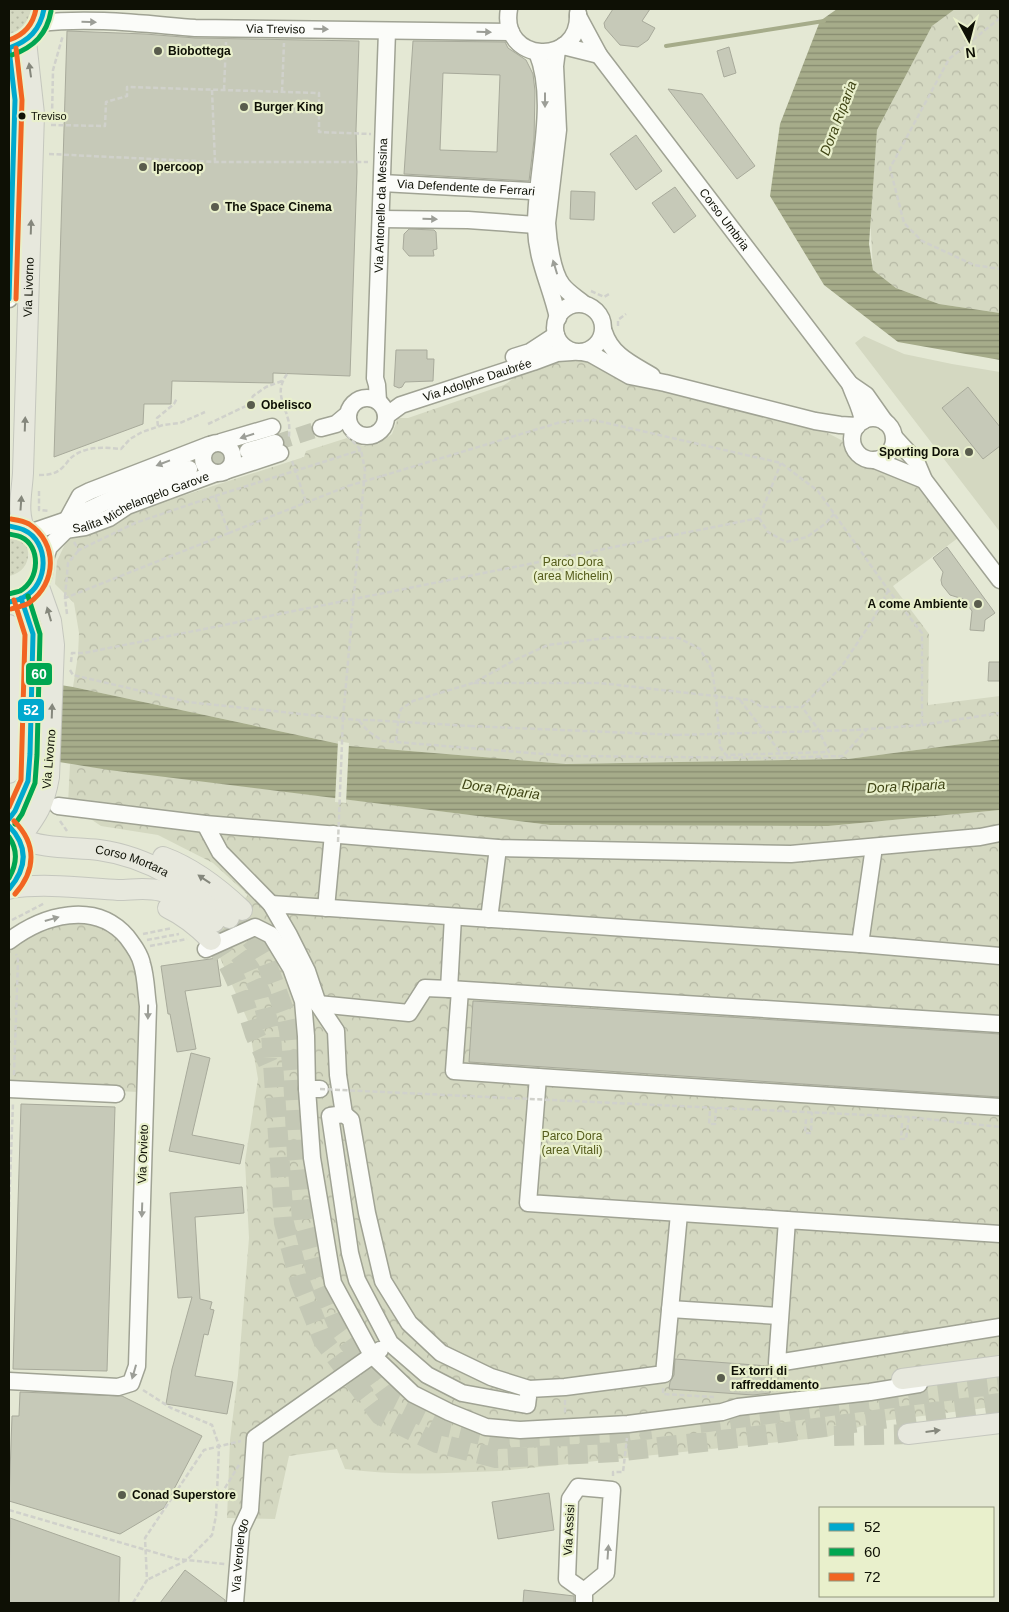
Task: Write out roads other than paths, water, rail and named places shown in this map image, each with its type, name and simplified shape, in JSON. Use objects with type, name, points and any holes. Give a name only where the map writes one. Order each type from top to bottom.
[{"type":"main road","points":[[15,46],[34,34],[42,16]]},
{"type":"main road","name":"Via Livorno","points":[[15,46],[34,114],[24,473],[20,519],[21,530],[39,544],[44,562]]},
{"type":"main road","points":[[15,600],[33,591],[43,575],[44,562]]},
{"type":"main road","name":"Via Livorno","points":[[14,832],[49,808],[47,790],[54,645],[51,621],[38,584]]},
{"type":"main road","points":[[9,625],[13,662],[9,771]]},
{"type":"main road","points":[[49,808],[44,826],[52,834],[133,846],[171,860],[212,884],[224,893],[222,929]]},
{"type":"main road","points":[[9,889],[22,871],[24,860],[24,853],[14,832]]},
{"type":"main road","name":"Corso Mortara","points":[[14,832],[36,845],[102,851],[134,859],[162,869],[188,885],[222,929]]},
{"type":"main road","name":"Corso Mortara","points":[[9,889],[30,885],[160,891],[193,906],[222,929]]},
{"type":"main road","points":[[902,1379],[1000,1366]]},
{"type":"main road","points":[[908,1434],[1000,1423]]},
{"type":"street","points":[[509,9],[508,24],[511,32],[517,42],[527,49],[548,52],[560,48],[599,55]]},
{"type":"street","name":"Corso Umbria","points":[[560,48],[573,36],[577,26],[578,12]]},
{"type":"street","name":"Corso Umbria","points":[[578,12],[599,55],[850,384],[866,395],[885,422]]},
{"type":"street","name":"Via Treviso","points":[[42,16],[64,21],[118,22],[195,28],[386,32],[511,32]]},
{"type":"street","name":"Via Antonello da Messina","points":[[382,407],[375,378],[386,32]]},
{"type":"street","name":"Via Livorno","points":[[9,299],[15,46]]},
{"type":"street","points":[[544,194],[558,130],[555,66],[560,48]]},
{"type":"street","points":[[538,52],[544,75],[545,96],[544,194],[540,261],[552,292],[558,318]]},
{"type":"street","name":"Via Defendente de Ferrari","points":[[382,183],[544,194]]},
{"type":"street","points":[[381,219],[468,220],[541,224]]},
{"type":"street","points":[[541,224],[559,280],[567,291],[594,309],[600,316],[611,330],[610,346],[621,357],[665,383]]},
{"type":"street","points":[[584,304],[574,304],[564,309],[558,318],[555,326],[559,342],[565,348],[591,354],[630,376],[815,421],[840,425],[860,424],[874,418],[885,422],[891,427],[894,436],[916,461],[924,480],[1000,580]]},
{"type":"street","points":[[577,352],[592,349],[611,330]]},
{"type":"street","name":"Via Adolphe Daubrée","points":[[360,399],[350,408],[339,423],[359,435],[372,436],[382,428],[382,407],[394,396],[530,352],[556,335]]},
{"type":"street","name":"Via Adolphe Daubrée","points":[[382,407],[401,405],[557,353],[577,352]]},
{"type":"street","points":[[360,399],[375,378]]},
{"type":"street","name":"Corso Umbria","points":[[850,384],[862,414],[860,424]]},
{"type":"street","points":[[360,399],[366,398],[382,407]]},
{"type":"street","points":[[815,421],[854,446],[861,456],[924,480]]},
{"type":"street","points":[[854,446],[853,438],[860,424]]},
{"type":"street","points":[[875,460],[886,456],[891,451],[894,436]]},
{"type":"street","points":[[215,444],[230,447],[234,456],[233,462],[222,472]]},
{"type":"street","name":"Salita Michelangelo Garove","points":[[44,562],[49,547],[80,496],[90,491],[215,444],[281,445]]},
{"type":"street","name":"Salita Michelangelo Garove","points":[[215,444],[205,449],[203,459],[206,468],[222,472]]},
{"type":"street","points":[[248,451],[281,445]]},
{"type":"street","name":"Salita Michelangelo Garove","points":[[21,530],[64,524],[86,527],[109,518],[127,506],[222,472],[281,445]]},
{"type":"street","name":"Salita Michelangelo Garove","points":[[64,524],[135,488],[188,470]]},
{"type":"street","name":"Via Livorno","points":[[9,819],[21,800],[29,773],[33,665],[33,634],[15,600]]},
{"type":"street","points":[[49,808],[335,838],[498,848],[791,854],[980,838],[1000,833]]},
{"type":"street","points":[[205,824],[220,852],[271,904],[307,971],[318,1004],[336,1031],[338,1075],[344,1114],[351,1120],[367,1213],[383,1281],[409,1323],[441,1353],[491,1377],[529,1389],[565,1387],[664,1374],[679,1214]]},
{"type":"street","points":[[326,908],[335,838]]},
{"type":"street","points":[[860,944],[874,847]]},
{"type":"street","points":[[489,919],[498,848]]},
{"type":"street","points":[[271,904],[860,944],[1000,956]]},
{"type":"street","name":"Via Orvieto","points":[[9,1381],[118,1387],[131,1383],[136,1366],[148,1015],[142,963],[133,945],[122,931],[109,921],[92,916],[59,916],[40,922],[22,931],[10,940]]},
{"type":"street","points":[[453,917],[454,1071],[1000,1108]]},
{"type":"street","points":[[222,929],[255,927],[271,934],[291,968],[303,1001],[313,1089],[312,1158],[334,1283],[372,1355],[413,1394],[449,1412],[486,1427],[520,1430],[565,1429],[628,1424],[722,1412],[738,1407],[870,1392],[1000,1373]]},
{"type":"street","points":[[318,1004],[408,1013],[425,988],[1000,1024]]},
{"type":"street","points":[[538,1077],[528,1203],[1000,1234]]},
{"type":"street","points":[[11,1089],[116,1094]]},
{"type":"street","points":[[344,1114],[330,1116],[350,1253],[357,1280],[390,1343],[427,1375],[462,1393],[526,1405],[529,1389]]},
{"type":"street","points":[[787,1220],[777,1362],[1000,1327]]},
{"type":"street","points":[[670,1309],[779,1316]]},
{"type":"street","points":[[372,1355],[390,1343]]},
{"type":"street","name":"Via Verolengo","points":[[236,1603],[240,1530],[250,1510],[255,1438],[372,1355]]},
{"type":"street","name":"Via Assisi","points":[[578,1487],[612,1490],[606,1573],[584,1597],[567,1579],[570,1499],[578,1487]]},
{"type":"water","name":"Dora Riparia","points":[[837,9],[955,9],[932,26],[877,130],[869,244],[873,270],[896,288],[939,304],[1000,313],[1000,360],[898,342],[824,285],[770,196],[780,124],[820,21]]},
{"type":"water","name":"Dora Riparia","points":[[9,677],[73,687],[349,746],[566,764],[848,759],[1000,739],[1000,810],[828,826],[550,825],[109,770],[9,754]]},
{"type":"waterway","points":[[666,46],[824,21]]},
{"type":"tunnel","points":[[275,443],[321,428]]},
{"type":"tunnel","points":[[189,469],[248,451]]},
{"type":"tunnel","points":[[229,918],[256,945],[266,962],[285,1013],[289,1031],[293,1075],[302,1220],[317,1276],[340,1331],[392,1401],[443,1426],[498,1439],[614,1434],[651,1429]]},
{"type":"tunnel","points":[[222,930],[250,969],[261,994],[271,1034],[284,1223],[300,1282],[323,1340],[380,1415],[437,1443],[496,1458],[616,1452],[764,1435],[1000,1403]]},
{"type":"tunnel","points":[[211,940],[233,973],[255,1035],[268,1063]]},
{"type":"tunnel","points":[[700,1423],[1000,1384]]},
{"type":"tunnel","points":[[834,1436],[908,1434]]},
{"type":"place","name":"Biobottega","points":[[158,51]]},
{"type":"place","name":"Burger King","points":[[244,107]]},
{"type":"place","name":"Treviso","points":[[22,116]]},
{"type":"place","name":"Ipercoop","points":[[143,167]]},
{"type":"place","name":"The Space Cinema","points":[[215,207]]},
{"type":"place","name":"Obelisco","points":[[251,405]]},
{"type":"place","name":"Sporting Dora","points":[[969,452]]},
{"type":"place","name":"A come Ambiente","points":[[978,604]]},
{"type":"place","name":"Ex torri di raffreddamento","points":[[721,1378]]},
{"type":"place","name":"Conad Superstore","points":[[122,1495]]},
{"type":"park label","name":"Parco Dora (area Michelin)","points":[[573,569]]},
{"type":"park label","name":"Parco Dora (area Vitali)","points":[[572,1143]]}]
